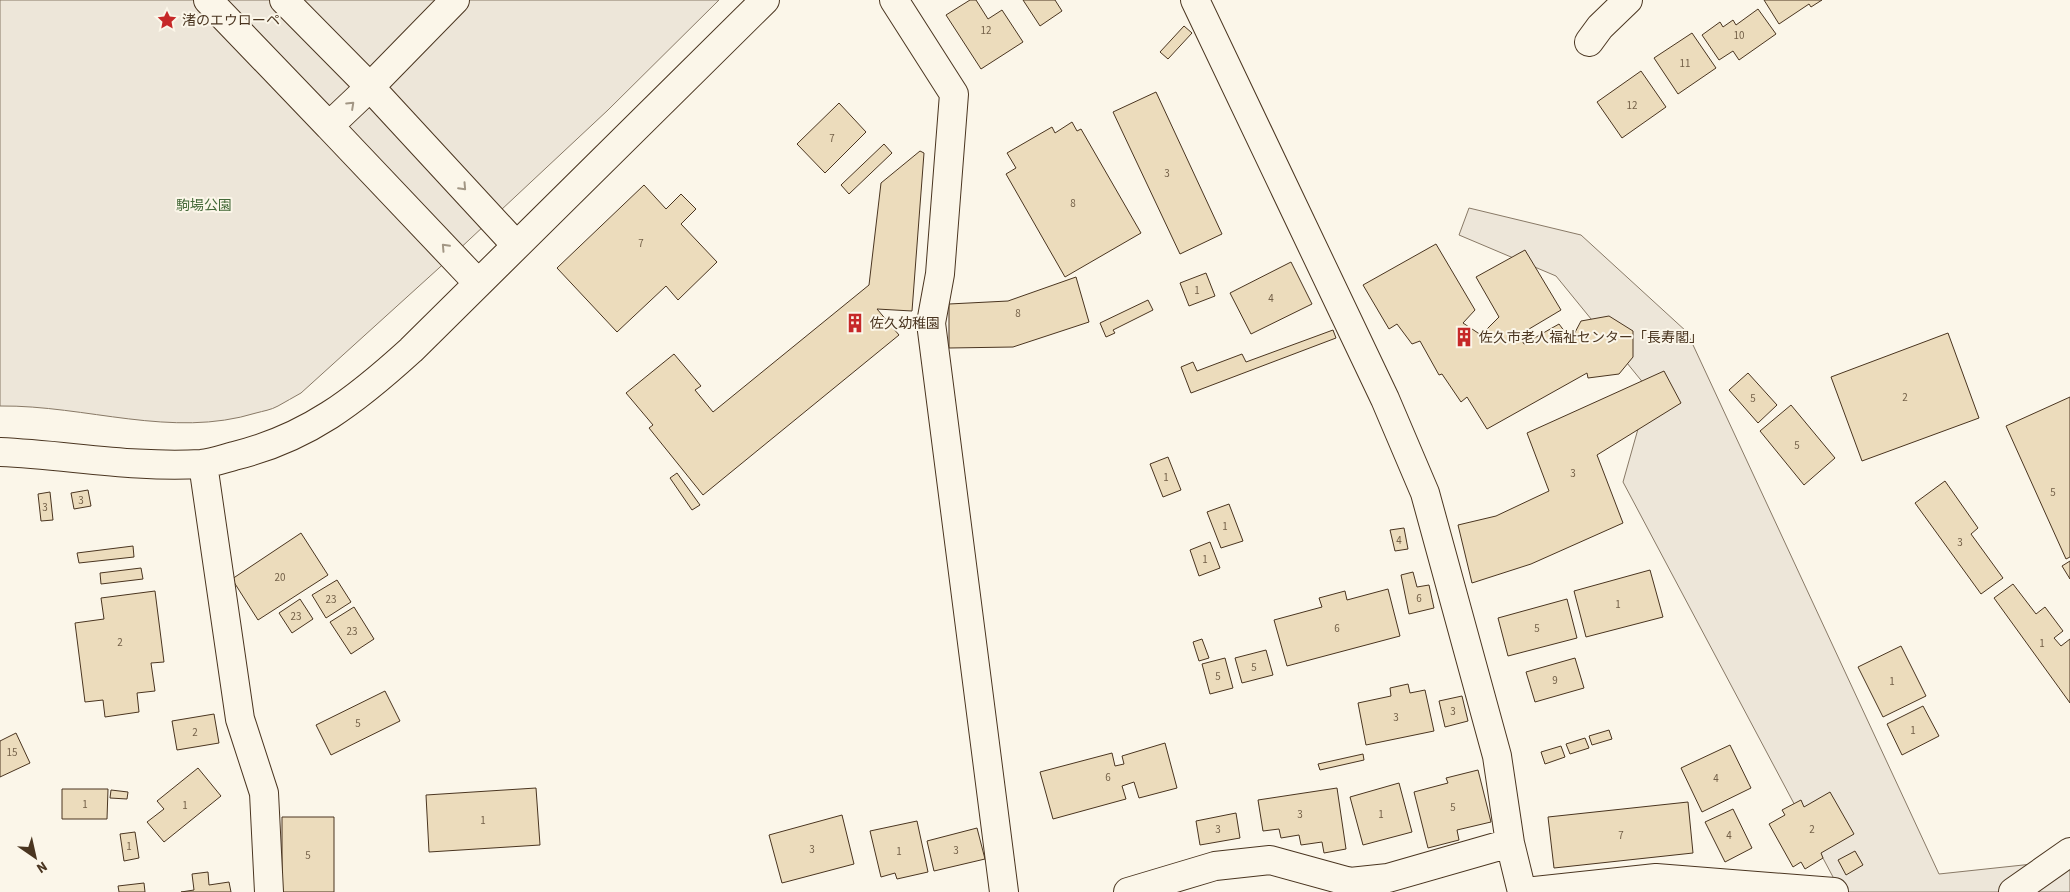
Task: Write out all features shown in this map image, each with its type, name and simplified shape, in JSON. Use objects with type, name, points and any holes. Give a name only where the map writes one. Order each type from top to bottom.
[{"type":"street","points":[[208,0],[478,283]]},
{"type":"street","points":[[284,0],[370,87],[516,244]]},
{"type":"street","points":[[0,452],[146,465],[203,464],[262,449],[296,435],[331,415],[371,386],[765,0]]},
{"type":"street","points":[[894,0],[954,94],[940,274],[931,324],[1004,892]]},
{"type":"street","points":[[1196,0],[1381,390],[1425,493],[1497,756],[1510,843],[1523,892],[1656,878],[1834,892]]},
{"type":"street","points":[[1589,42],[1600,27],[1628,0]]},
{"type":"street","points":[[329,126],[370,87],[446,3]]},
{"type":"street","points":[[203,464],[240,719],[264,793],[269,892]]},
{"type":"street","points":[[1128,892],[1215,866],[1270,860],[1350,882],[1388,878],[1510,843]]},
{"type":"street","points":[[2013,892],[2070,852]]},
{"type":"green space","name":"駒場公園","points":[[0,0],[719,0],[608,110],[439,268],[301,393],[267,410],[224,420],[193,423],[129,419],[32,407],[0,406]]},
{"type":"green space","points":[[1469,208],[1581,235],[1687,332],[1939,874],[2070,860],[2070,892],[1841,892],[1623,482],[1649,390],[1556,276],[1459,235]]},
{"type":"building","points":[[970,0],[976,0],[988,19],[1002,10],[1023,42],[981,69],[946,15]]},
{"type":"building","points":[[1023,0],[1055,0],[1062,11],[1040,26]]},
{"type":"building","points":[[1764,0],[1822,0],[1811,7],[1809,4],[1779,24]]},
{"type":"building","points":[[1758,9],[1776,34],[1739,60],[1733,51],[1719,60],[1702,35],[1720,22],[1723,27],[1733,20],[1736,25]]},
{"type":"building","points":[[1184,26],[1192,33],[1168,59],[1160,52]]},
{"type":"building","points":[[1692,33],[1716,68],[1678,94],[1654,58]]},
{"type":"building","points":[[1641,71],[1666,107],[1622,138],[1597,102]]},
{"type":"building","points":[[1156,92],[1222,234],[1180,254],[1113,112]]},
{"type":"building","points":[[839,103],[866,132],[825,173],[797,144]]},
{"type":"building","points":[[1072,122],[1077,131],[1081,129],[1141,233],[1065,277],[1006,174],[1016,168],[1007,153],[1052,127],[1055,133]]},
{"type":"building","points":[[884,144],[892,153],[849,194],[841,185]]},
{"type":"building","name":"佐久幼稚園","points":[[920,151],[924,153],[912,311],[877,309],[899,335],[703,495],[649,428],[653,425],[626,393],[674,354],[701,386],[695,390],[713,412],[869,285],[881,183]]},
{"type":"building","points":[[644,185],[666,209],[681,194],[696,209],[681,224],[717,262],[678,300],[666,286],[617,332],[557,268]]},
{"type":"building","name":"佐久市老人福祉センター「長寿閣」","points":[[1436,244],[1475,310],[1463,323],[1481,335],[1499,317],[1476,277],[1525,250],[1561,310],[1519,335],[1524,344],[1559,324],[1571,340],[1581,321],[1609,316],[1633,331],[1633,357],[1619,374],[1588,378],[1587,373],[1487,429],[1467,397],[1461,402],[1442,374],[1439,375],[1420,341],[1412,344],[1397,324],[1389,329],[1363,285]]},
{"type":"building","points":[[1291,262],[1312,304],[1251,334],[1230,293]]},
{"type":"building","points":[[1206,273],[1215,296],[1189,306],[1180,283]]},
{"type":"building","points":[[1076,277],[1089,322],[1013,347],[949,348],[949,304],[1008,301]]},
{"type":"building","points":[[1148,300],[1153,310],[1113,330],[1115,333],[1106,337],[1100,323]]},
{"type":"building","points":[[1333,330],[1336,338],[1191,393],[1181,367],[1193,362],[1197,371],[1242,354],[1246,362]]},
{"type":"building","points":[[1948,333],[1979,418],[1862,461],[1831,377]]},
{"type":"building","points":[[1664,371],[1681,403],[1597,455],[1623,523],[1531,564],[1472,583],[1458,525],[1496,516],[1549,491],[1527,433]]},
{"type":"building","points":[[1748,373],[1777,405],[1758,423],[1729,390]]},
{"type":"building","points":[[2070,397],[2070,557],[2066,559],[2006,426]]},
{"type":"building","points":[[1791,405],[1835,458],[1804,485],[1760,431]]},
{"type":"building","points":[[1168,457],[1181,490],[1163,497],[1150,464]]},
{"type":"building","points":[[677,473],[700,505],[692,510],[670,478]]},
{"type":"building","points":[[1945,481],[1978,528],[1971,534],[2003,578],[1981,594],[1915,503]]},
{"type":"building","points":[[88,490],[91,506],[74,509],[71,493]]},
{"type":"building","points":[[50,492],[53,520],[41,521],[38,494]]},
{"type":"building","points":[[1229,504],[1243,541],[1221,548],[1207,512]]},
{"type":"building","points":[[1404,528],[1408,549],[1395,551],[1390,530]]},
{"type":"building","points":[[301,533],[328,575],[258,620],[232,579]]},
{"type":"building","points":[[1210,542],[1220,568],[1199,576],[1190,550]]},
{"type":"building","points":[[133,546],[134,557],[79,563],[77,553]]},
{"type":"building","points":[[2070,561],[2070,579],[2062,566]]},
{"type":"building","points":[[141,568],[143,579],[101,584],[100,573]]},
{"type":"building","points":[[1650,570],[1663,617],[1586,637],[1574,591]]},
{"type":"building","points":[[1413,572],[1417,587],[1429,585],[1434,608],[1409,614],[1401,575]]},
{"type":"building","points":[[337,580],[351,602],[326,618],[312,595]]},
{"type":"building","points":[[2013,584],[2036,614],[2045,607],[2063,631],[2054,638],[2061,646],[2070,639],[2070,703],[1994,598]]},
{"type":"building","points":[[1388,589],[1400,636],[1287,666],[1274,620],[1322,607],[1319,598],[1345,591],[1347,600]]},
{"type":"building","points":[[155,591],[164,662],[151,663],[155,691],[137,693],[139,712],[105,717],[103,700],[85,702],[75,623],[104,619],[101,598]]},
{"type":"building","points":[[300,599],[313,619],[292,633],[279,613]]},
{"type":"building","points":[[1567,599],[1577,638],[1508,656],[1498,618]]},
{"type":"building","points":[[354,607],[374,639],[351,654],[330,622]]},
{"type":"building","points":[[1202,639],[1209,658],[1199,661],[1193,642]]},
{"type":"building","points":[[1901,646],[1926,696],[1883,717],[1858,667]]},
{"type":"building","points":[[1266,650],[1273,675],[1242,683],[1235,658]]},
{"type":"building","points":[[1225,658],[1233,688],[1210,694],[1202,664]]},
{"type":"building","points":[[1575,658],[1584,688],[1535,702],[1526,672]]},
{"type":"building","points":[[1408,684],[1410,693],[1425,690],[1434,731],[1366,745],[1358,703],[1391,696],[1390,688]]},
{"type":"building","points":[[385,691],[400,721],[331,755],[316,725]]},
{"type":"building","points":[[1462,696],[1468,721],[1445,727],[1439,701]]},
{"type":"building","points":[[1923,706],[1939,736],[1902,755],[1887,724]]},
{"type":"building","points":[[214,714],[219,743],[177,750],[172,721]]},
{"type":"building","points":[[1609,730],[1612,739],[1592,745],[1589,736]]},
{"type":"building","points":[[16,733],[30,763],[0,777],[0,741]]},
{"type":"building","points":[[1585,738],[1589,748],[1570,754],[1566,744]]},
{"type":"building","points":[[1165,743],[1177,788],[1139,798],[1134,782],[1122,786],[1126,799],[1053,819],[1040,772],[1112,753],[1115,766],[1124,764],[1122,756]]},
{"type":"building","points":[[1730,745],[1751,788],[1702,812],[1681,768]]},
{"type":"building","points":[[1561,746],[1565,757],[1545,764],[1541,752]]},
{"type":"building","points":[[1363,754],[1364,760],[1320,770],[1318,764]]},
{"type":"building","points":[[198,768],[221,796],[164,842],[147,822],[164,809],[157,801]]},
{"type":"building","points":[[1478,770],[1491,822],[1457,830],[1459,840],[1428,848],[1414,792],[1448,783],[1446,778]]},
{"type":"building","points":[[1399,783],[1412,832],[1363,845],[1350,797]]},
{"type":"building","points":[[536,788],[540,845],[429,852],[426,795]]},
{"type":"building","points":[[1337,788],[1346,849],[1324,853],[1322,842],[1301,845],[1299,835],[1281,838],[1279,829],[1263,831],[1258,800]]},
{"type":"building","points":[[62,789],[108,789],[107,819],[62,819]]},
{"type":"building","points":[[111,790],[128,792],[127,799],[110,798]]},
{"type":"building","points":[[1830,792],[1854,834],[1821,853],[1823,858],[1805,869],[1801,862],[1793,867],[1769,824],[1785,815],[1782,810],[1801,800],[1804,807]]},
{"type":"building","points":[[1688,802],[1693,853],[1554,868],[1548,817]]},
{"type":"building","points":[[1733,809],[1752,848],[1725,862],[1705,822]]},
{"type":"building","points":[[1236,813],[1240,838],[1200,845],[1196,821]]},
{"type":"building","points":[[842,815],[854,864],[782,883],[769,835]]},
{"type":"building","points":[[282,817],[334,817],[334,892],[282,892]]},
{"type":"building","points":[[917,821],[928,872],[897,879],[895,873],[881,877],[870,831]]},
{"type":"building","points":[[977,828],[985,859],[934,871],[927,841]]},
{"type":"building","points":[[135,832],[139,858],[124,861],[120,834]]},
{"type":"building","points":[[1855,851],[1863,865],[1846,875],[1838,860]]},
{"type":"building","points":[[208,872],[209,885],[229,882],[231,892],[181,892],[194,890],[192,874]]},
{"type":"building","points":[[144,883],[145,892],[119,892],[118,886]]},
{"type":"place","name":"渚のエウローペ","points":[[167,20]]},
{"type":"place","name":"佐久幼稚園","points":[[855,323]]},
{"type":"place","name":"佐久市老人福祉センター「長寿閣」","points":[[1464,337]]}]
